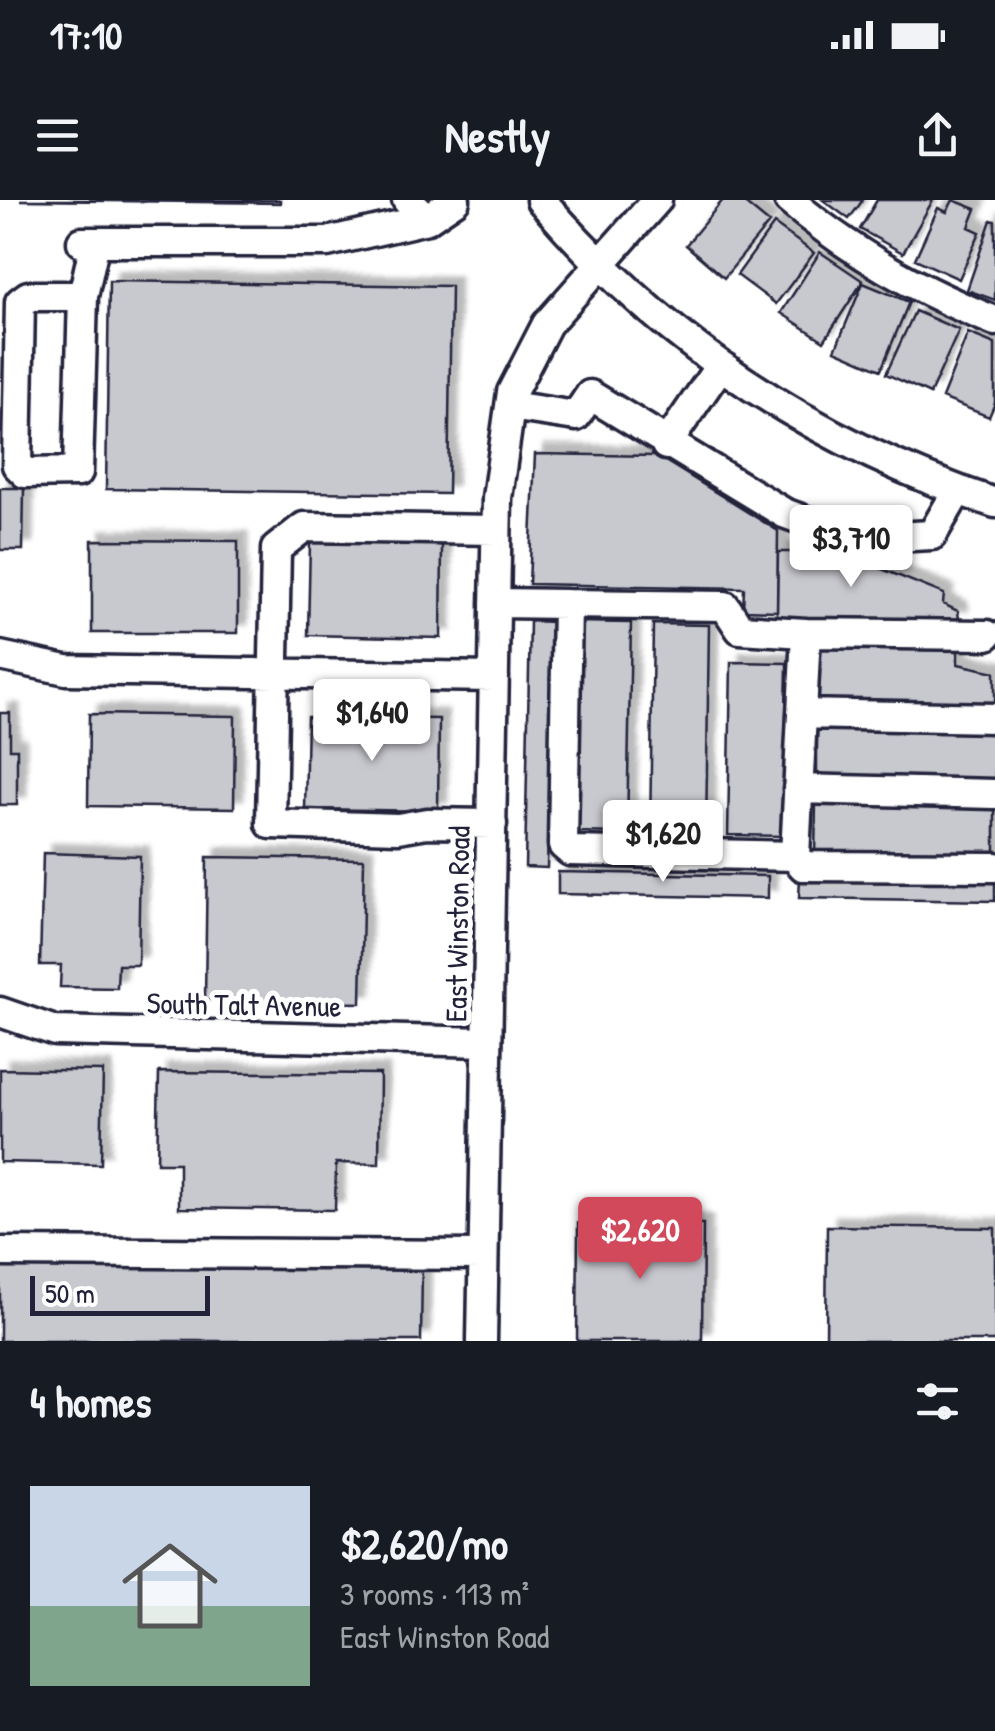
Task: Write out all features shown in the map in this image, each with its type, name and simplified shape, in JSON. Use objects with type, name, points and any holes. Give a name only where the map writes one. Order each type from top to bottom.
[{"type":"street","points":[[83,296],[28,296],[20,302],[17,465],[25,473],[78,472],[88,242],[328,242],[417,209],[456,200]]},
{"type":"street","points":[[540,200],[597,266],[720,366],[842,438],[995,503]]},
{"type":"street","name":"East Winston Road","points":[[482,1341],[496,530],[512,392],[547,324],[657,200]]},
{"type":"street","points":[[789,200],[822,228],[935,298],[995,321]]},
{"type":"street","points":[[666,445],[720,366]]},
{"type":"street","points":[[510,406],[576,416],[590,395],[666,445],[784,513],[854,539],[932,535],[958,490]]},
{"type":"street","points":[[492,824],[428,823],[398,828],[271,824],[273,674],[276,549],[304,527],[496,530]]},
{"type":"street","points":[[496,603],[725,606],[740,629],[992,631]]},
{"type":"street","points":[[567,604],[563,846],[570,851],[795,856]]},
{"type":"street","points":[[806,632],[795,856],[803,866],[995,867]]},
{"type":"street","points":[[1,656],[66,670],[494,677]]},
{"type":"street","points":[[802,714],[995,718]]},
{"type":"street","points":[[798,789],[995,794]]},
{"type":"street","name":"South Talt Avenue","points":[[1,1012],[55,1031],[488,1042]]},
{"type":"street","points":[[0,1252],[483,1255]]},
{"type":"building","points":[[20,200],[280,200],[280,203]]},
{"type":"building","points":[[723,200],[741,200],[769,223],[724,278],[686,245]]},
{"type":"building","points":[[823,200],[863,200],[849,219]]},
{"type":"building","points":[[877,200],[933,200],[903,253],[860,229]]},
{"type":"building","points":[[953,200],[976,209],[969,227],[980,232],[959,279],[915,259],[938,208],[947,212]]},
{"type":"building","points":[[991,220],[995,221],[995,300],[967,290]]},
{"type":"building","points":[[774,224],[814,253],[776,304],[737,275]]},
{"type":"building","points":[[820,252],[863,281],[824,341],[781,313]]},
{"type":"building","points":[[109,281],[451,286],[448,494],[106,489]]},
{"type":"building","points":[[863,283],[909,302],[881,370],[835,350]]},
{"type":"building","points":[[915,311],[959,330],[930,394],[886,374]]},
{"type":"building","points":[[968,333],[995,344],[995,403],[989,417],[942,398]]},
{"type":"building","points":[[535,454],[657,456],[778,531],[777,611],[743,610],[744,588],[529,584]]},
{"type":"building","points":[[0,488],[24,488],[23,550],[0,550]]},
{"type":"building","points":[[92,540],[238,541],[238,633],[92,633]]},
{"type":"building","points":[[310,542],[442,545],[441,638],[308,635]]},
{"type":"building","points":[[778,552],[840,552],[944,594],[943,604],[958,611],[959,619],[777,617]]},
{"type":"building","points":[[530,621],[553,622],[547,868],[525,867]]},
{"type":"building","points":[[574,622],[631,623],[627,833],[571,832]]},
{"type":"building","points":[[653,624],[709,625],[706,835],[650,834]]},
{"type":"building","points":[[818,647],[958,650],[958,664],[995,672],[995,704],[817,701]]},
{"type":"building","points":[[731,662],[787,663],[784,836],[728,835]]},
{"type":"building","points":[[0,713],[10,713],[10,749],[17,749],[17,805],[0,805]]},
{"type":"building","points":[[89,714],[235,716],[234,808],[88,806]]},
{"type":"building","points":[[307,717],[439,719],[438,811],[305,809]]},
{"type":"building","points":[[817,724],[995,726],[995,782],[817,780]]},
{"type":"building","points":[[816,801],[995,804],[995,860],[815,857]]},
{"type":"building","points":[[43,853],[140,856],[138,965],[118,965],[117,988],[60,987],[61,965],[40,965]]},
{"type":"building","points":[[207,857],[364,859],[361,1003],[205,1000]]},
{"type":"building","points":[[558,872],[768,876],[768,898],[558,894]]},
{"type":"building","points":[[800,878],[995,881],[995,901],[799,898]]},
{"type":"building","points":[[0,1069],[103,1071],[101,1164],[0,1162]]},
{"type":"building","points":[[159,1072],[380,1074],[379,1164],[336,1163],[335,1210],[179,1208],[179,1163],[157,1163]]},
{"type":"building","points":[[578,1223],[703,1224],[702,1341],[577,1341]]},
{"type":"building","points":[[827,1226],[995,1228],[995,1341],[826,1341]]},
{"type":"building","points":[[0,1262],[422,1267],[421,1341],[0,1341]]}]
